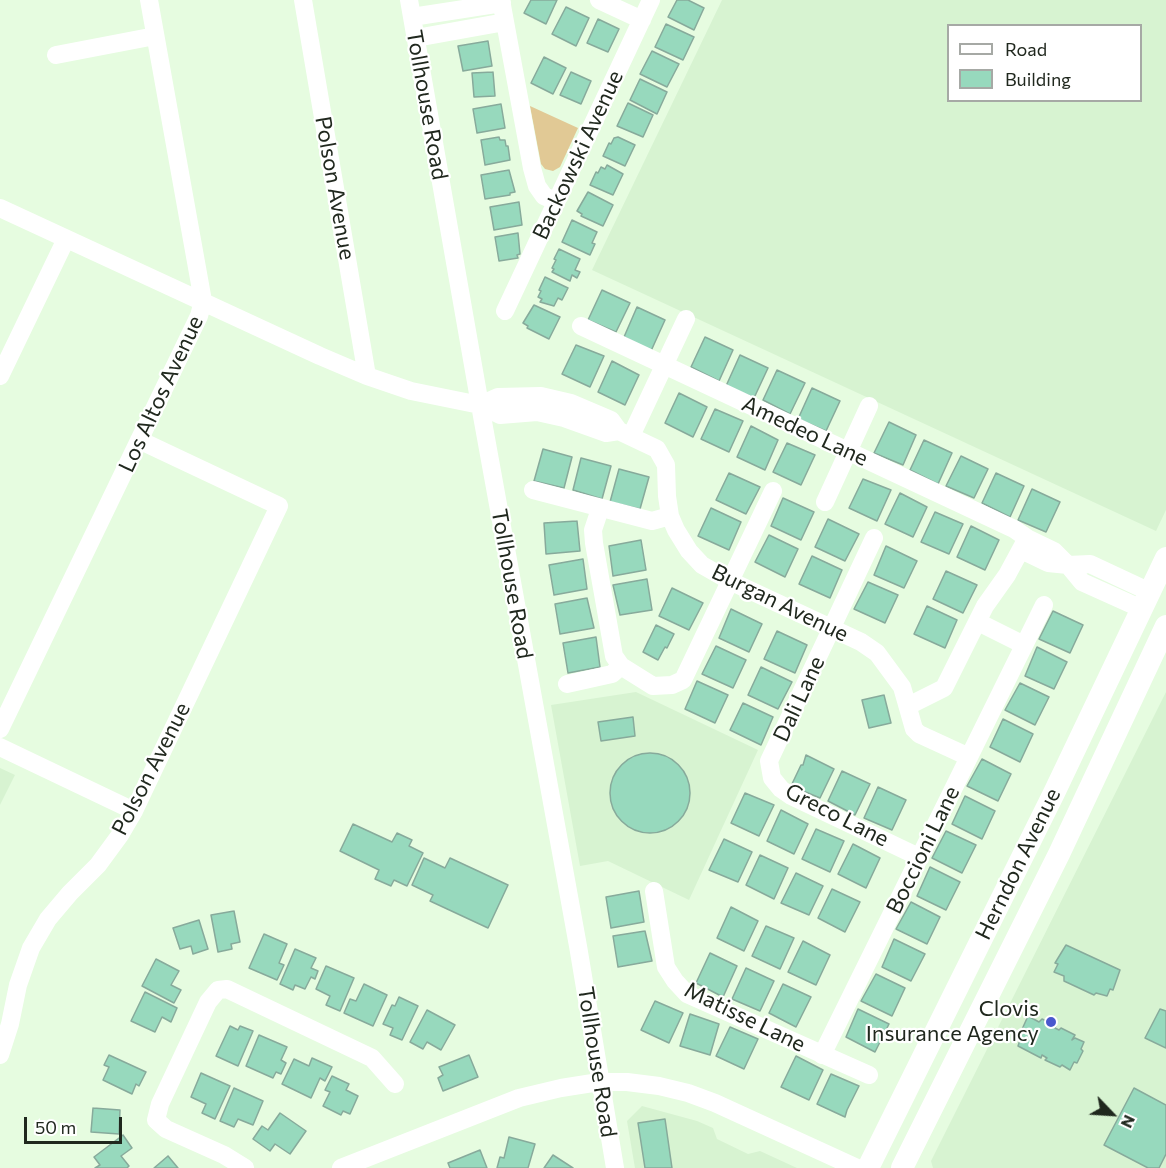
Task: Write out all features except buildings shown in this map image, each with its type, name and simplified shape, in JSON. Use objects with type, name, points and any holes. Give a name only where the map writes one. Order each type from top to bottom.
[{"type":"main road","name":"Herndon Avenue","points":[[868,1168],[1166,558]]},
{"type":"main road","points":[[1078,815],[1108,718],[1155,620],[1157,610],[1155,600],[1146,601]]},
{"type":"main road","name":"Herndon Avenue","points":[[902,1168],[1078,815],[1166,626]]},
{"type":"street","name":"Los Altos Avenue","points":[[0,729],[199,316],[203,302],[149,0]]},
{"type":"street","name":"Polson Avenue","points":[[303,0],[367,376]]},
{"type":"street","points":[[598,0],[642,20]]},
{"type":"street","name":"Backowski Avenue","points":[[505,310],[651,0]]},
{"type":"street","points":[[410,8],[502,2],[532,168],[537,186],[544,196],[555,201]]},
{"type":"street","name":"Tollhouse Road","points":[[410,8],[578,946],[615,1168]]},
{"type":"street","points":[[416,38],[505,22]]},
{"type":"street","points":[[56,55],[155,36]]},
{"type":"street","name":"Burgan Avenue","points":[[0,208],[367,376],[411,391],[480,405],[500,415],[537,412],[611,420],[625,434],[657,449],[666,465],[670,516],[689,551],[702,565],[730,581],[861,642],[877,653],[902,687],[914,729],[919,734],[969,757]]},
{"type":"street","points":[[0,376],[66,239]]},
{"type":"street","points":[[625,434],[664,365],[686,319]]},
{"type":"street","name":"Amedeo Lane","points":[[581,326],[1014,529],[1024,544],[1054,551],[1068,565],[1090,564],[1146,601]]},
{"type":"street","points":[[825,502],[869,406]]},
{"type":"street","name":"Polson Avenue","points":[[0,1055],[10,1024],[18,985],[31,948],[48,919],[104,858],[134,811],[279,506],[139,440]]},
{"type":"street","points":[[533,490],[652,521],[670,516]]},
{"type":"street","points":[[600,509],[593,530],[594,543],[614,656],[621,666],[653,686],[672,685],[683,680],[773,491]]},
{"type":"street","name":"Dali Lane","points":[[769,762],[874,538]]},
{"type":"street","points":[[908,706],[944,688],[978,621],[1024,544]]},
{"type":"street","name":"Boccioni Lane","points":[[822,1055],[1044,605]]},
{"type":"street","points":[[978,621],[1024,645]]},
{"type":"street","points":[[567,684],[612,674],[621,666]]},
{"type":"street","points":[[0,747],[134,811]]},
{"type":"street","name":"Greco Lane","points":[[769,762],[772,778],[791,796],[919,857]]},
{"type":"street","name":"Matisse Lane","points":[[654,891],[666,967],[687,994],[868,1076]]},
{"type":"street","points":[[245,1168],[224,1155],[166,1129],[156,1120],[160,1104],[203,1012],[218,990],[227,989],[372,1058],[395,1084]]},
{"type":"street","points":[[341,1168],[519,1098],[599,1082],[627,1082],[659,1086],[688,1094],[723,1107],[856,1168]]},
{"type":"shaded area","points":[[722,0],[1166,0],[1166,510],[1156,531],[592,270]]},
{"type":"shaded area","points":[[530,106],[578,128],[560,167],[553,171],[545,169],[541,164]]},
{"type":"shaded area","points":[[636,692],[758,750],[689,900],[608,861],[580,866],[551,705]]},
{"type":"shaded area","points":[[1166,692],[1166,1168],[933,1168],[931,1161]]},
{"type":"shaded area","points":[[0,768],[15,775],[0,805]]},
{"type":"shaded area","points":[[642,1106],[697,1121],[713,1128],[717,1139],[748,1154],[760,1151],[797,1168],[635,1168],[627,1121]]},
{"type":"place","name":"Clovis Insurance Agency","points":[[1051,1022]]}]
